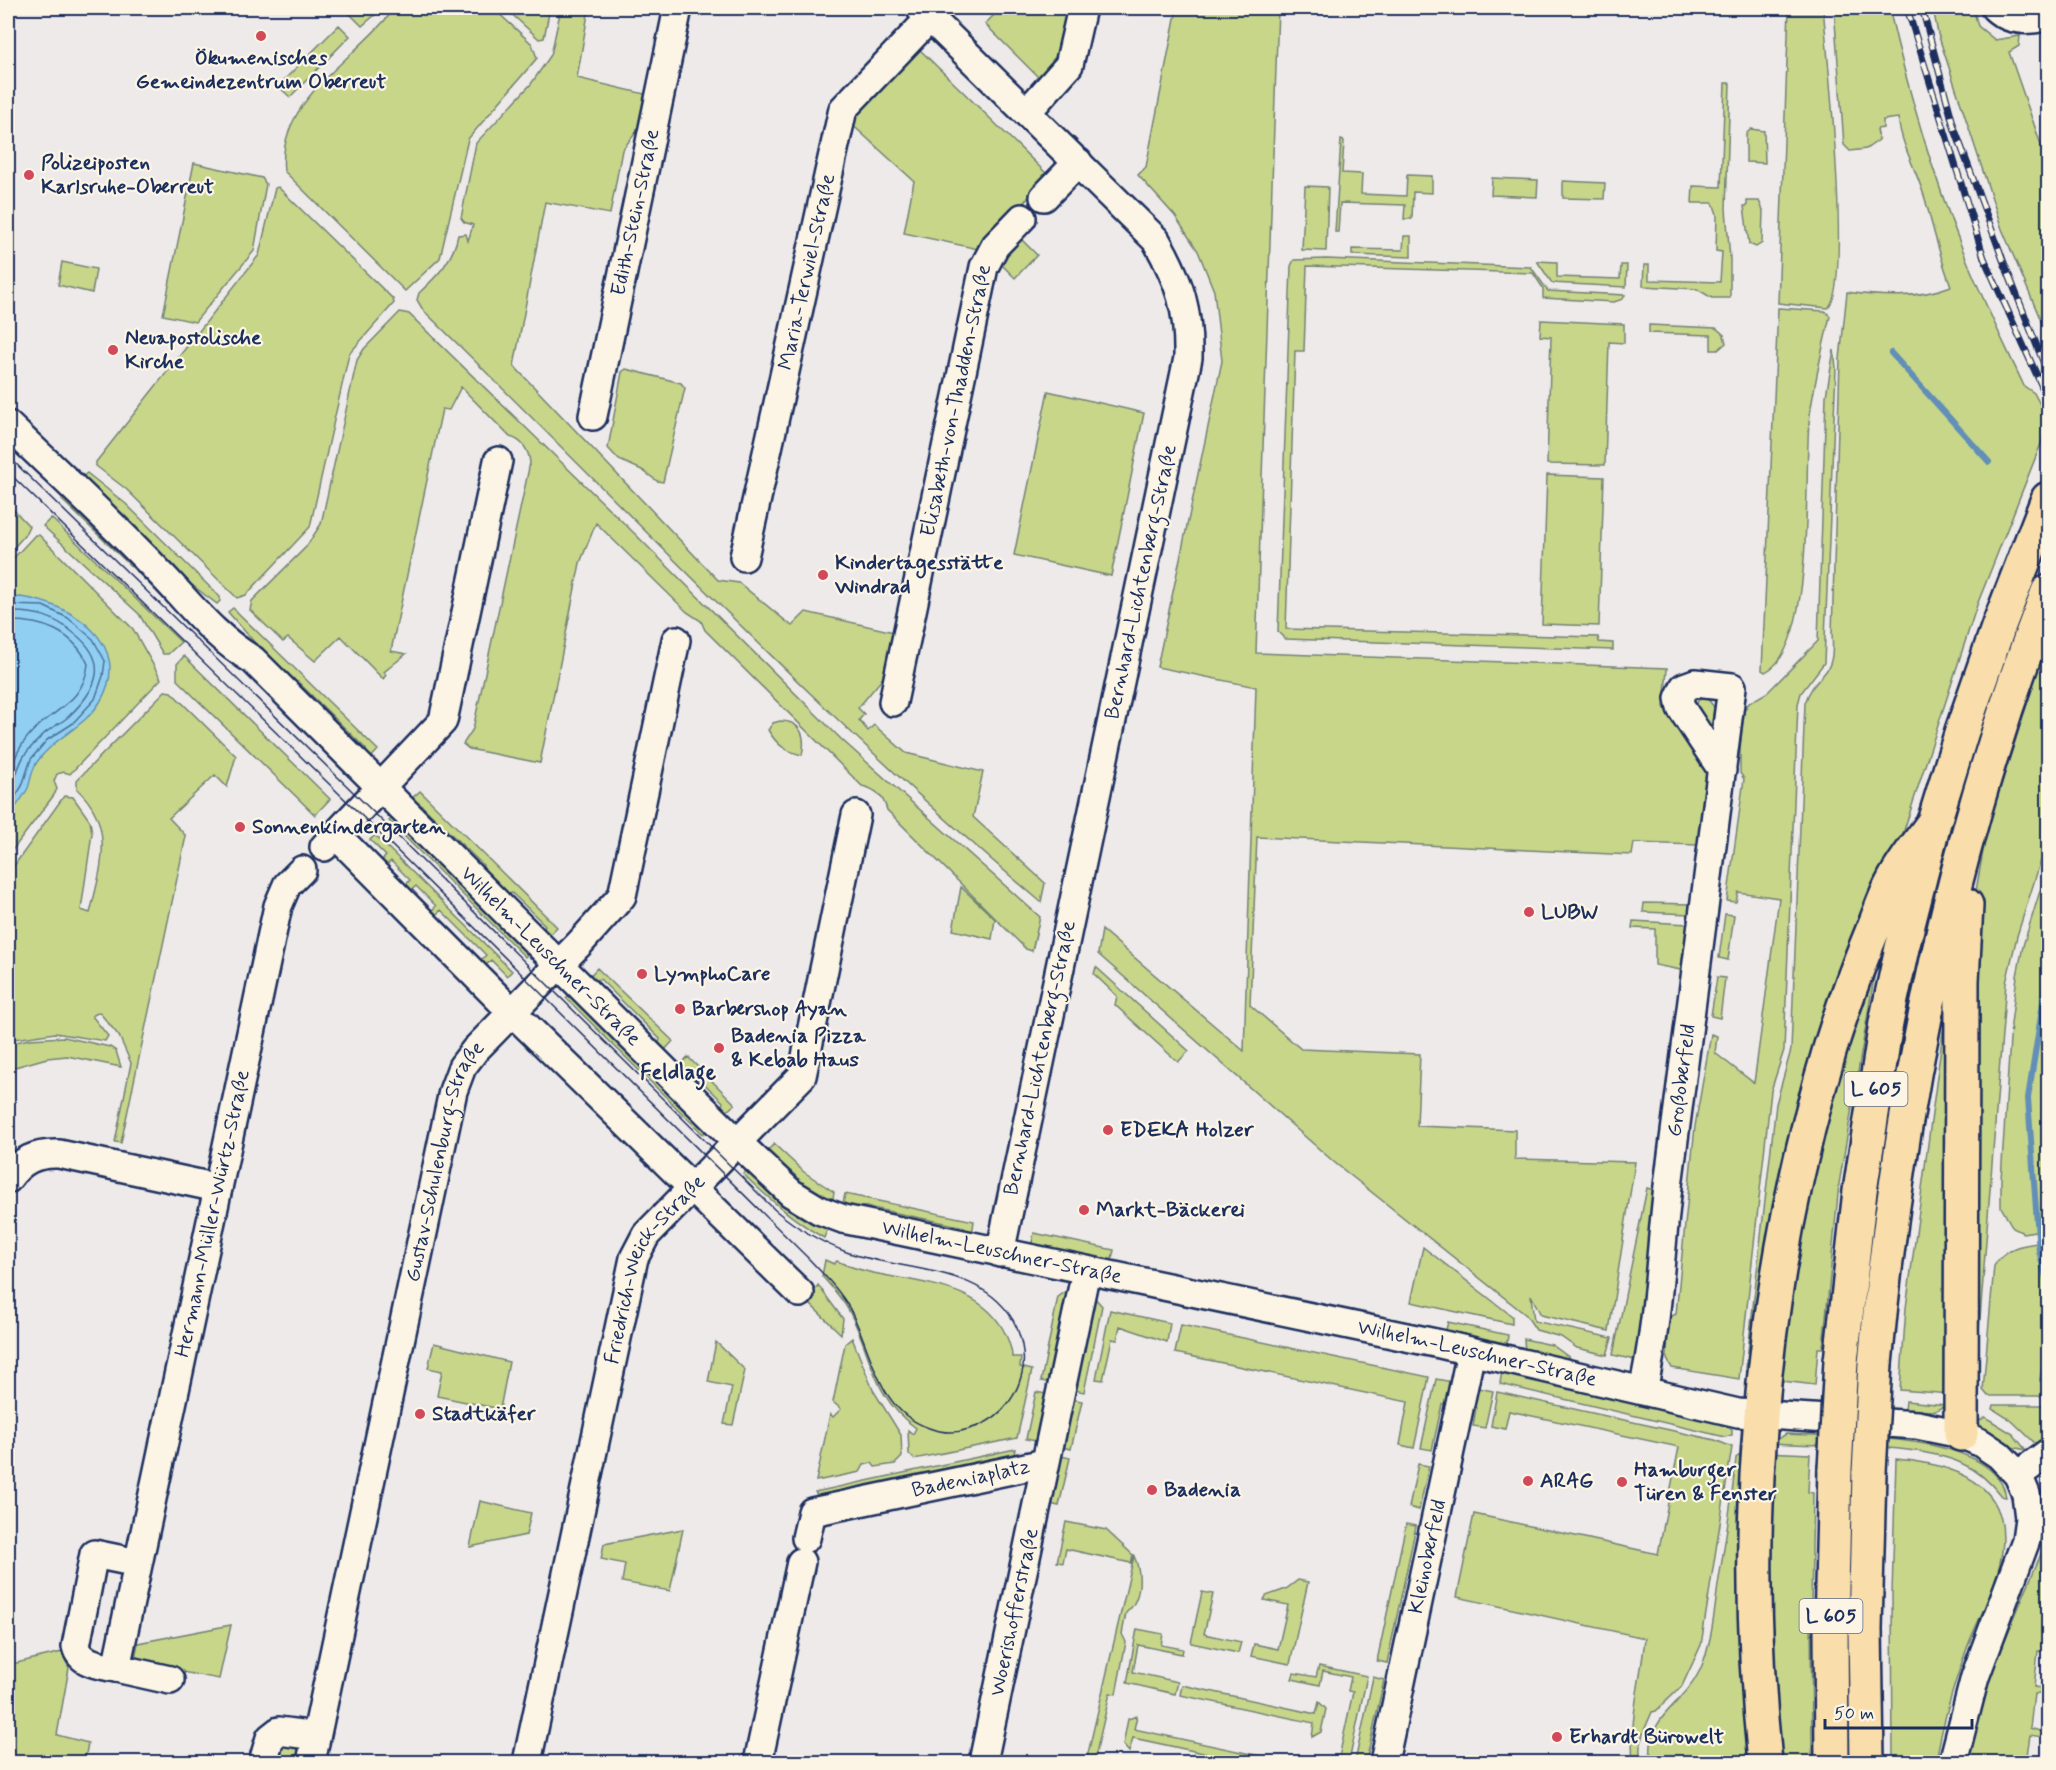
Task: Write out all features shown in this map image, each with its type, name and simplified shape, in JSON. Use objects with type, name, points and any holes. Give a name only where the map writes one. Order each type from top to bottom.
[{"type":"highway","name":"L 605","points":[[1832,1762],[1831,1627],[1835,1469],[1841,1361],[1860,1191],[1886,1023],[1934,822],[1999,625],[2049,499]]},
{"type":"highway","name":"L 605","points":[[1867,1762],[1865,1629],[1869,1472],[1875,1364],[1893,1195],[1934,976],[1977,801],[2004,715],[2049,592]]},
{"type":"highway","points":[[1765,1762],[1757,1683],[1755,1585],[1760,1416],[1772,1314],[1792,1191],[1832,1038],[1855,973],[1892,883],[1934,822]]},
{"type":"highway","points":[[1961,1434],[1962,980],[1969,836]]},
{"type":"street","name":"Edith-Stein-Straße","points":[[593,416],[678,8]]},
{"type":"street","points":[[1027,112],[1069,65],[1082,8]]},
{"type":"street","points":[[1995,8],[2012,18],[2033,21],[2049,16]]},
{"type":"street","name":"Bernhard-Lichtenberg-Straße","points":[[925,13],[1156,240],[1173,269],[1185,307],[1188,358],[1000,1253]]},
{"type":"street","name":"Maria-Terwiel-Straße","points":[[744,557],[843,109],[925,13]]},
{"type":"street","points":[[1044,197],[1078,162]]},
{"type":"street","name":"Elisabeth-von-Thadden-Straße","points":[[893,702],[984,267],[995,246],[1022,218]]},
{"type":"street","name":"Wilhelm-Leuschner-Straße","points":[[8,425],[158,571],[206,624],[231,647],[253,660],[736,1141],[791,1193],[819,1210],[843,1219],[1471,1352],[1709,1407],[1760,1416],[1917,1425],[1961,1434],[1999,1455],[2018,1475]]},
{"type":"street","points":[[498,461],[446,715],[436,732],[330,842],[512,1012],[800,1293]]},
{"type":"street","name":"Gustav-Schulenburg-Straße","points":[[311,1762],[453,1091],[462,1067],[512,1012],[612,910],[625,890],[676,640]]},
{"type":"street","name":"Großoberfeld","points":[[1643,1390],[1650,1358],[1669,1180],[1722,770]]},
{"type":"street","name":"Friedrich-Weick-Straße","points":[[527,1762],[583,1507],[630,1273],[646,1235],[804,1072],[856,815]]},
{"type":"street","name":"Hermann-Müller-Würtz-Straße","points":[[116,1668],[278,906],[287,885],[302,870]]},
{"type":"street","points":[[8,1179],[22,1162],[45,1153],[218,1188]]},
{"type":"street","name":"Badeniaplatz","points":[[758,1762],[806,1537],[1045,1463],[1086,1271]]},
{"type":"street","name":"Kleinoberfeld","points":[[1384,1762],[1471,1352]]},
{"type":"street","points":[[1953,1762],[1978,1668],[2028,1531],[2028,1508],[2018,1475],[2049,1453]]},
{"type":"street","name":"Woerishofferstraße","points":[[983,1762],[1045,1463]]},
{"type":"street","points":[[138,1563],[94,1554],[76,1646],[77,1652],[92,1663],[170,1680]]},
{"type":"street","points":[[263,1762],[270,1738],[279,1731],[316,1736]]},
{"type":"green space","points":[[344,8],[383,8],[362,26]]},
{"type":"green space","points":[[395,8],[493,8],[532,44],[537,58],[468,139],[440,258],[405,291],[284,171],[285,145],[293,122],[306,101]]},
{"type":"green space","points":[[505,8],[550,8],[544,38],[539,39]]},
{"type":"green space","points":[[561,8],[589,8],[577,78],[649,95],[642,125],[622,150],[610,214],[545,202],[514,366],[718,580],[739,583],[792,626],[806,612],[894,632],[883,678],[858,708],[864,714],[859,720],[868,731],[874,725],[906,753],[983,772],[973,817],[1045,883],[1041,902],[960,832],[803,687],[423,310],[417,300],[419,293],[448,260],[458,235],[466,234],[468,241],[473,225],[464,222],[461,218],[476,143],[531,84],[551,55]]},
{"type":"green space","points":[[1001,8],[1072,8],[1060,63],[1042,81],[985,24]]},
{"type":"green space","points":[[1177,8],[1278,8],[1256,653],[1667,668],[1664,707],[1706,764],[1707,799],[1699,845],[1634,843],[1632,855],[1257,837],[1250,1005],[1301,1049],[1420,1054],[1417,1126],[1515,1130],[1515,1159],[1635,1162],[1609,1331],[1541,1315],[1531,1295],[1534,1321],[1612,1338],[1607,1355],[1577,1348],[1561,1337],[1536,1330],[1526,1315],[1335,1163],[1098,954],[1102,930],[1244,1051],[1256,687],[1157,667],[1222,361],[1214,291],[1198,251],[1175,216],[1138,175],[1146,167]]},
{"type":"green space","points":[[1789,8],[1823,8],[1833,115],[1838,215],[1835,291],[1828,308],[1778,303]]},
{"type":"green space","points":[[1834,8],[1889,8],[1921,130],[1951,219],[1976,283],[2000,335],[2024,386],[2034,393],[2048,420],[2048,426],[1977,605],[1897,852],[1752,1376],[1747,1374],[1746,1368],[1776,1104],[1791,1050],[1805,703],[1815,684],[1828,668],[1832,649],[1840,359],[1847,292],[1900,296],[1926,293],[1951,286],[1924,195],[1903,141],[1898,118],[1883,120],[1883,128],[1877,129],[1879,140],[1866,149],[1850,151],[1844,145]]},
{"type":"green space","points":[[1933,8],[1973,8],[1978,26],[1995,40],[2020,36],[2019,46],[2009,52],[2048,165],[2048,337],[2002,229],[1938,34]]},
{"type":"green space","points":[[339,25],[350,36],[290,97],[278,86]]},
{"type":"green space","points":[[915,45],[1049,176],[978,249],[904,233],[914,181],[847,120]]},
{"type":"green space","points":[[1725,83],[1730,83],[1726,209],[1730,298],[1712,298],[1697,289],[1643,286],[1644,265],[1649,265],[1649,280],[1720,282],[1722,252],[1716,251],[1717,214],[1713,203],[1692,203],[1693,186],[1721,187]]},
{"type":"green space","points":[[1751,129],[1764,131],[1765,163],[1746,162],[1746,134]]},
{"type":"green space","points":[[1341,140],[1344,141],[1342,173],[1362,174],[1361,194],[1406,196],[1407,175],[1432,176],[1432,193],[1413,192],[1412,219],[1404,219],[1405,205],[1340,203],[1338,232],[1335,232]]},
{"type":"green space","points":[[194,163],[262,178],[266,184],[254,251],[195,322],[163,315]]},
{"type":"green space","points":[[1492,178],[1538,180],[1537,197],[1491,195]]},
{"type":"green space","points":[[1563,181],[1605,183],[1604,199],[1563,198]]},
{"type":"green space","points":[[1305,186],[1328,187],[1326,251],[1302,250]]},
{"type":"green space","points":[[278,187],[393,299],[394,303],[349,354],[310,527],[246,595],[237,598],[126,489],[96,466],[96,462],[259,255],[275,188]]},
{"type":"green space","points":[[1747,201],[1759,201],[1763,210],[1762,243],[1756,247],[1749,244],[1744,206],[1747,206]]},
{"type":"green space","points":[[1404,236],[1411,236],[1411,257],[1352,255],[1352,249],[1403,250]]},
{"type":"green space","points":[[1019,237],[1037,255],[1015,278],[997,260]]},
{"type":"green space","points":[[1326,259],[1531,267],[1548,291],[1625,295],[1623,299],[1614,302],[1543,298],[1543,288],[1533,273],[1307,266],[1304,351],[1295,351],[1286,629],[1598,637],[1599,642],[1613,643],[1613,650],[1285,639],[1278,632],[1291,266],[1294,260]]},
{"type":"green space","points":[[1537,261],[1557,262],[1557,277],[1620,279],[1621,265],[1627,265],[1626,287],[1552,283]]},
{"type":"green space","points":[[62,262],[96,269],[92,293],[58,285]]},
{"type":"green space","points":[[1778,308],[1825,311],[1830,316],[1815,383],[1809,423],[1804,558],[1800,597],[1793,631],[1781,657],[1765,672],[1762,670]]},
{"type":"green space","points":[[400,312],[409,314],[842,740],[1040,917],[1032,951],[1026,949],[887,810],[878,794],[862,786],[705,630],[701,621],[687,612],[596,523],[580,563],[540,763],[469,749],[463,744],[473,729],[530,463],[528,454],[521,443],[510,437],[461,387],[449,410],[442,409],[391,651],[406,654],[384,672],[386,675],[383,679],[341,636],[315,661],[288,638],[283,642],[250,610],[252,601],[306,547],[321,524],[357,360],[364,349]]},
{"type":"green space","points":[[1541,320],[1624,324],[1624,343],[1609,342],[1605,465],[1547,464],[1551,337],[1540,336]]},
{"type":"green space","points":[[1649,325],[1716,328],[1724,335],[1726,343],[1718,350],[1711,350],[1711,335],[1649,333]]},
{"type":"green space","points":[[1834,350],[1836,368],[1824,663],[1801,693],[1798,704],[1784,1050],[1771,1091],[1739,1379],[1672,1368],[1667,1359],[1668,1318],[1676,1314],[1695,1126],[1711,1034],[1717,1036],[1715,1053],[1754,1083],[1779,898],[1738,892],[1736,902],[1727,901],[1744,779],[1740,773],[1740,749],[1744,711],[1749,703],[1768,692],[1818,641],[1826,396]]},
{"type":"green space","points":[[626,369],[681,383],[685,388],[663,482],[619,460],[608,448],[622,372]]},
{"type":"green space","points":[[1048,391],[1144,413],[1111,576],[1014,555]]},
{"type":"green space","points":[[87,473],[126,504],[220,597],[220,601],[217,604],[171,569],[79,480]]},
{"type":"green space","points":[[1547,475],[1604,477],[1599,626],[1542,624]]},
{"type":"green space","points":[[67,495],[194,627],[62,500]]},
{"type":"green space","points":[[13,509],[29,526],[24,536],[8,554],[8,515]]},
{"type":"green space","points":[[51,518],[181,642],[168,654],[163,654],[139,614],[43,526]]},
{"type":"green space","points":[[35,535],[39,535],[133,629],[161,679],[70,774],[64,772],[57,774],[54,781],[57,789],[54,795],[8,856],[8,564]]},
{"type":"green space","points":[[233,608],[378,750],[368,761],[365,758],[366,749],[298,682],[289,682],[228,612]]},
{"type":"green space","points":[[2048,638],[2048,838],[2017,936],[2006,983],[1977,1357],[1972,913],[1987,829]]},
{"type":"green space","points":[[184,656],[330,799],[315,815],[177,680],[177,664]]},
{"type":"green space","points":[[165,691],[171,692],[236,756],[227,787],[215,775],[169,818],[186,836],[121,1143],[115,1142],[131,1063],[119,1036],[99,1012],[92,1016],[108,1036],[105,1041],[55,1033],[8,1040],[8,874],[64,796],[73,797],[90,821],[92,833],[81,910],[90,913],[101,863],[101,832],[97,817],[77,789],[77,780]]},
{"type":"green space","points":[[1707,698],[1714,707],[1711,731],[1696,709],[1698,700]]},
{"type":"green space","points":[[780,721],[793,724],[801,731],[802,755],[782,747],[771,735],[768,730],[773,723]]},
{"type":"green space","points":[[420,791],[557,927],[547,937],[543,934],[545,925],[512,893],[504,895],[482,873],[483,865],[420,804],[414,805],[409,801]]},
{"type":"green space","points":[[394,816],[531,951],[525,957],[389,821]]},
{"type":"green space","points":[[375,835],[512,971],[507,976],[491,960],[481,970],[476,965],[486,955],[441,910],[431,920],[427,916],[436,906],[416,886],[406,895],[401,890],[410,880],[391,861],[381,871],[376,866],[386,856],[370,840]]},
{"type":"green space","points":[[1943,838],[1947,838],[1947,848],[1920,957],[1897,1083],[1863,1361],[1855,1361],[1894,1057]]},
{"type":"green space","points":[[2048,865],[2048,1225],[2046,1229],[2023,1233],[2013,1228],[2001,1207],[2011,1024],[2023,946]]},
{"type":"green space","points":[[961,887],[995,919],[992,939],[953,930]]},
{"type":"green space","points":[[1644,903],[1692,904],[1690,914],[1643,912]]},
{"type":"green space","points":[[1725,914],[1734,915],[1728,960],[1719,958]]},
{"type":"green space","points":[[1633,921],[1688,924],[1681,970],[1655,965],[1655,929],[1632,928]]},
{"type":"green space","points":[[1876,966],[1839,1184],[1823,1348],[1818,1348],[1815,1385],[1774,1380],[1825,1090]]},
{"type":"green space","points":[[1096,967],[1189,1051],[1178,1062],[1115,1005],[1117,996],[1094,974]]},
{"type":"green space","points":[[597,968],[673,1041],[663,1052],[658,1047],[660,1039],[600,979],[592,981],[588,978]]},
{"type":"green space","points":[[1717,977],[1725,978],[1720,1018],[1711,1016]]},
{"type":"green space","points":[[572,991],[709,1127],[703,1134],[566,998]]},
{"type":"green space","points":[[1947,1002],[1951,1394],[1900,1390],[1906,1308]]},
{"type":"green space","points":[[64,1037],[110,1047],[116,1051],[121,1067],[67,1056],[47,1058],[8,1069],[8,1044],[29,1039]]},
{"type":"green space","points":[[688,1057],[735,1104],[725,1113],[721,1109],[723,1102],[689,1069],[683,1071],[679,1066]]},
{"type":"green space","points":[[774,1144],[804,1172],[834,1192],[832,1206],[806,1192],[764,1154]]},
{"type":"green space","points":[[750,1167],[829,1225],[824,1238],[782,1209],[743,1174]]},
{"type":"green space","points":[[1647,1188],[1654,1190],[1647,1298],[1635,1360],[1613,1355]]},
{"type":"green space","points":[[845,1194],[974,1221],[972,1235],[966,1235],[964,1227],[863,1206],[858,1212],[842,1208]]},
{"type":"green space","points":[[1034,1233],[1114,1250],[1111,1264],[1031,1247]]},
{"type":"green space","points":[[2048,1242],[2048,1396],[1988,1396],[1983,1390],[1994,1266],[2011,1250],[2025,1245]]},
{"type":"green space","points":[[1423,1247],[1512,1316],[1512,1324],[1411,1302]]},
{"type":"green space","points":[[825,1260],[834,1264],[837,1261],[858,1269],[954,1291],[975,1301],[993,1315],[1006,1335],[1012,1357],[1021,1357],[1020,1367],[1032,1370],[1017,1438],[914,1459],[909,1454],[908,1430],[913,1434],[916,1428],[901,1416],[882,1390],[850,1313],[841,1298],[822,1276]]},
{"type":"green space","points":[[818,1285],[843,1319],[841,1334],[810,1304],[809,1299]]},
{"type":"green space","points":[[1070,1289],[1049,1375],[1055,1380],[1055,1384],[1041,1381],[1058,1297]]},
{"type":"green space","points":[[1094,1297],[1102,1306],[1084,1392],[1073,1390]]},
{"type":"green space","points":[[1110,1310],[1170,1323],[1167,1342],[1120,1326],[1117,1340],[1112,1339],[1103,1380],[1096,1379]]},
{"type":"green space","points":[[1448,1322],[1508,1335],[1507,1343],[1500,1349],[1444,1337]]},
{"type":"green space","points":[[1181,1325],[1429,1377],[1414,1448],[1400,1445],[1408,1402],[1175,1353]]},
{"type":"green space","points":[[852,1338],[873,1390],[901,1435],[902,1457],[895,1464],[875,1467],[872,1463],[864,1465],[860,1472],[816,1481],[830,1414],[833,1417],[841,1409],[833,1402],[845,1344]]},
{"type":"green space","points":[[1524,1339],[1552,1345],[1577,1363],[1525,1353]]},
{"type":"green space","points":[[716,1342],[745,1370],[733,1425],[724,1424],[732,1387],[708,1382]]},
{"type":"green space","points":[[434,1343],[509,1362],[500,1409],[437,1396],[442,1371],[428,1368]]},
{"type":"green space","points":[[1502,1370],[1656,1406],[1726,1426],[1732,1430],[1732,1435],[1725,1437],[1500,1384]]},
{"type":"green space","points":[[1436,1379],[1453,1382],[1450,1401],[1442,1404],[1432,1450],[1421,1448]]},
{"type":"green space","points":[[1474,1387],[1493,1391],[1485,1428],[1473,1426],[1476,1408],[1470,1406]]},
{"type":"green space","points":[[1036,1392],[1051,1395],[1041,1442],[1026,1439]]},
{"type":"green space","points":[[1497,1392],[1715,1440],[1732,1447],[1701,1645],[1682,1686],[1656,1711],[1652,1712],[1641,1743],[1642,1762],[1633,1762],[1632,1747],[1645,1638],[1457,1597],[1474,1514],[1658,1554],[1679,1447],[1509,1411],[1505,1429],[1491,1426]]},
{"type":"green space","points":[[1071,1399],[1082,1401],[1071,1449],[1062,1447]]},
{"type":"green space","points":[[1906,1401],[1946,1405],[1935,1411],[1905,1410]]},
{"type":"green space","points":[[1994,1405],[2048,1405],[2048,1441],[2039,1447],[2012,1421],[1993,1409]]},
{"type":"green space","points":[[1985,1417],[2013,1434],[2026,1450],[2012,1447],[1980,1425],[1979,1421]]},
{"type":"green space","points":[[1786,1434],[1875,1438],[1945,1448],[1974,1459],[1996,1475],[2006,1497],[2001,1496],[1974,1470],[1944,1457],[1896,1449],[1772,1443]]},
{"type":"green space","points":[[1015,1449],[1013,1459],[820,1500],[815,1492]]},
{"type":"green space","points":[[1744,1452],[1757,1762],[1651,1762],[1654,1732],[1667,1712],[1693,1683],[1707,1650],[1736,1458]]},
{"type":"green space","points":[[1766,1452],[1810,1454],[1808,1492],[1813,1493],[1812,1762],[1772,1762]]},
{"type":"green space","points":[[1061,1456],[1070,1458],[1059,1506],[1045,1503]]},
{"type":"green space","points":[[1896,1459],[1921,1462],[1965,1476],[1982,1487],[1994,1502],[2001,1520],[2003,1543],[1998,1571],[1967,1648],[1945,1719],[1936,1762],[1893,1762],[1892,1594]]},
{"type":"green space","points":[[1418,1464],[1429,1466],[1419,1510],[1409,1507]]},
{"type":"green space","points":[[480,1501],[531,1513],[526,1535],[470,1547]]},
{"type":"green space","points":[[1066,1522],[1106,1530],[1133,1555],[1131,1563],[1066,1549],[1063,1563],[1057,1562]]},
{"type":"green space","points":[[1406,1524],[1416,1526],[1387,1663],[1377,1661]]},
{"type":"green space","points":[[683,1529],[670,1591],[622,1582],[625,1564],[601,1559],[604,1544]]},
{"type":"green space","points":[[2048,1537],[2048,1652],[2038,1651],[2034,1687],[2047,1689],[2047,1694],[2034,1694],[2030,1728],[2043,1732],[2042,1737],[2030,1735],[2026,1762],[1968,1762],[1979,1709],[1990,1676]]},
{"type":"green space","points":[[1134,1556],[1139,1578],[1138,1594],[1126,1613],[1122,1634],[1126,1642],[1116,1694],[1110,1693],[1094,1762],[1086,1762]]},
{"type":"green space","points":[[1298,1580],[1308,1582],[1290,1664],[1251,1656],[1254,1644],[1278,1649],[1288,1605],[1264,1600],[1266,1596],[1286,1589]]},
{"type":"green space","points":[[1202,1592],[1213,1594],[1204,1634],[1241,1642],[1238,1653],[1191,1643]]},
{"type":"green space","points":[[231,1625],[219,1679],[134,1663],[138,1643]]},
{"type":"green space","points":[[1137,1629],[1163,1634],[1161,1645],[1183,1649],[1182,1654],[1138,1645],[1133,1672],[1178,1682],[1175,1694],[1127,1683]]},
{"type":"green space","points":[[62,1652],[69,1668],[57,1735],[88,1743],[85,1760],[98,1762],[8,1762],[8,1665]]},
{"type":"green space","points":[[1319,1666],[1367,1676],[1349,1762],[1338,1762],[1353,1692],[1348,1691],[1351,1677],[1323,1671],[1320,1685],[1292,1679],[1294,1673],[1316,1677]]},
{"type":"green space","points":[[1373,1677],[1384,1680],[1366,1762],[1355,1762]]},
{"type":"green space","points":[[1182,1685],[1316,1714],[1319,1702],[1326,1709],[1321,1732],[1312,1737],[1314,1723],[1180,1695]]},
{"type":"green space","points":[[1137,1716],[1134,1729],[1288,1762],[1245,1762],[1133,1738],[1129,1752],[1123,1745],[1128,1719]]},
{"type":"green space","points":[[289,1744],[300,1750],[303,1762],[272,1758],[281,1745]]},
{"type":"water","points":[[20,597],[59,608],[92,630],[104,645],[109,662],[109,681],[100,702],[86,719],[44,753],[37,762],[28,788],[8,818],[8,599]]},
{"type":"waterway","points":[[1891,353],[1989,462]]},
{"type":"waterway","points":[[2048,971],[2028,1098],[2039,1251],[2048,1285]]},
{"type":"waterway","points":[[2042,1380],[2048,1344]]},
{"type":"tram line","points":[[8,456],[347,786],[775,1210],[810,1235],[839,1249],[871,1259],[944,1274],[987,1292],[1004,1307],[1017,1328],[1024,1359],[1018,1386],[1002,1410],[978,1426],[949,1432],[929,1428],[911,1419],[897,1407],[878,1376],[847,1304],[809,1259],[359,813],[8,472]]},
{"type":"railway","points":[[1907,8],[1984,258],[2048,400]]},
{"type":"railway","points":[[1922,8],[1954,127],[2048,374]]},
{"type":"place","name":"Ökumenisches Gemeindezentrum Oberreut","points":[[261,36]]},
{"type":"place","name":"Polizeiposten Karlsruhe-Oberreut","points":[[29,175]]},
{"type":"place","name":"Neuapostolische Kirche","points":[[113,350]]},
{"type":"place","name":"Kindertagesstätte Windrad","points":[[823,575]]},
{"type":"place","name":"Sonnenkindergarten","points":[[240,827]]},
{"type":"place","name":"LUBW","points":[[1529,912]]},
{"type":"place","name":"LymphoCare","points":[[642,974]]},
{"type":"place","name":"Barbershop Ayan","points":[[680,1009]]},
{"type":"place","name":"Badenia Pizza & Kebab Haus","points":[[719,1048]]},
{"type":"place","name":"EDEKA Holzer","points":[[1108,1130]]},
{"type":"place","name":"Markt-Bäckerei","points":[[1084,1210]]},
{"type":"place","name":"Stadtkäfer","points":[[420,1414]]},
{"type":"place","name":"ARAG","points":[[1528,1481]]},
{"type":"place","name":"Hamburger Türen & Fenster","points":[[1622,1482]]},
{"type":"place","name":"Badenia","points":[[1152,1490]]},
{"type":"place","name":"Erhardt Bürowelt","points":[[1557,1737]]},
{"type":"district","name":"Feldlage","points":[[678,1073]]}]
